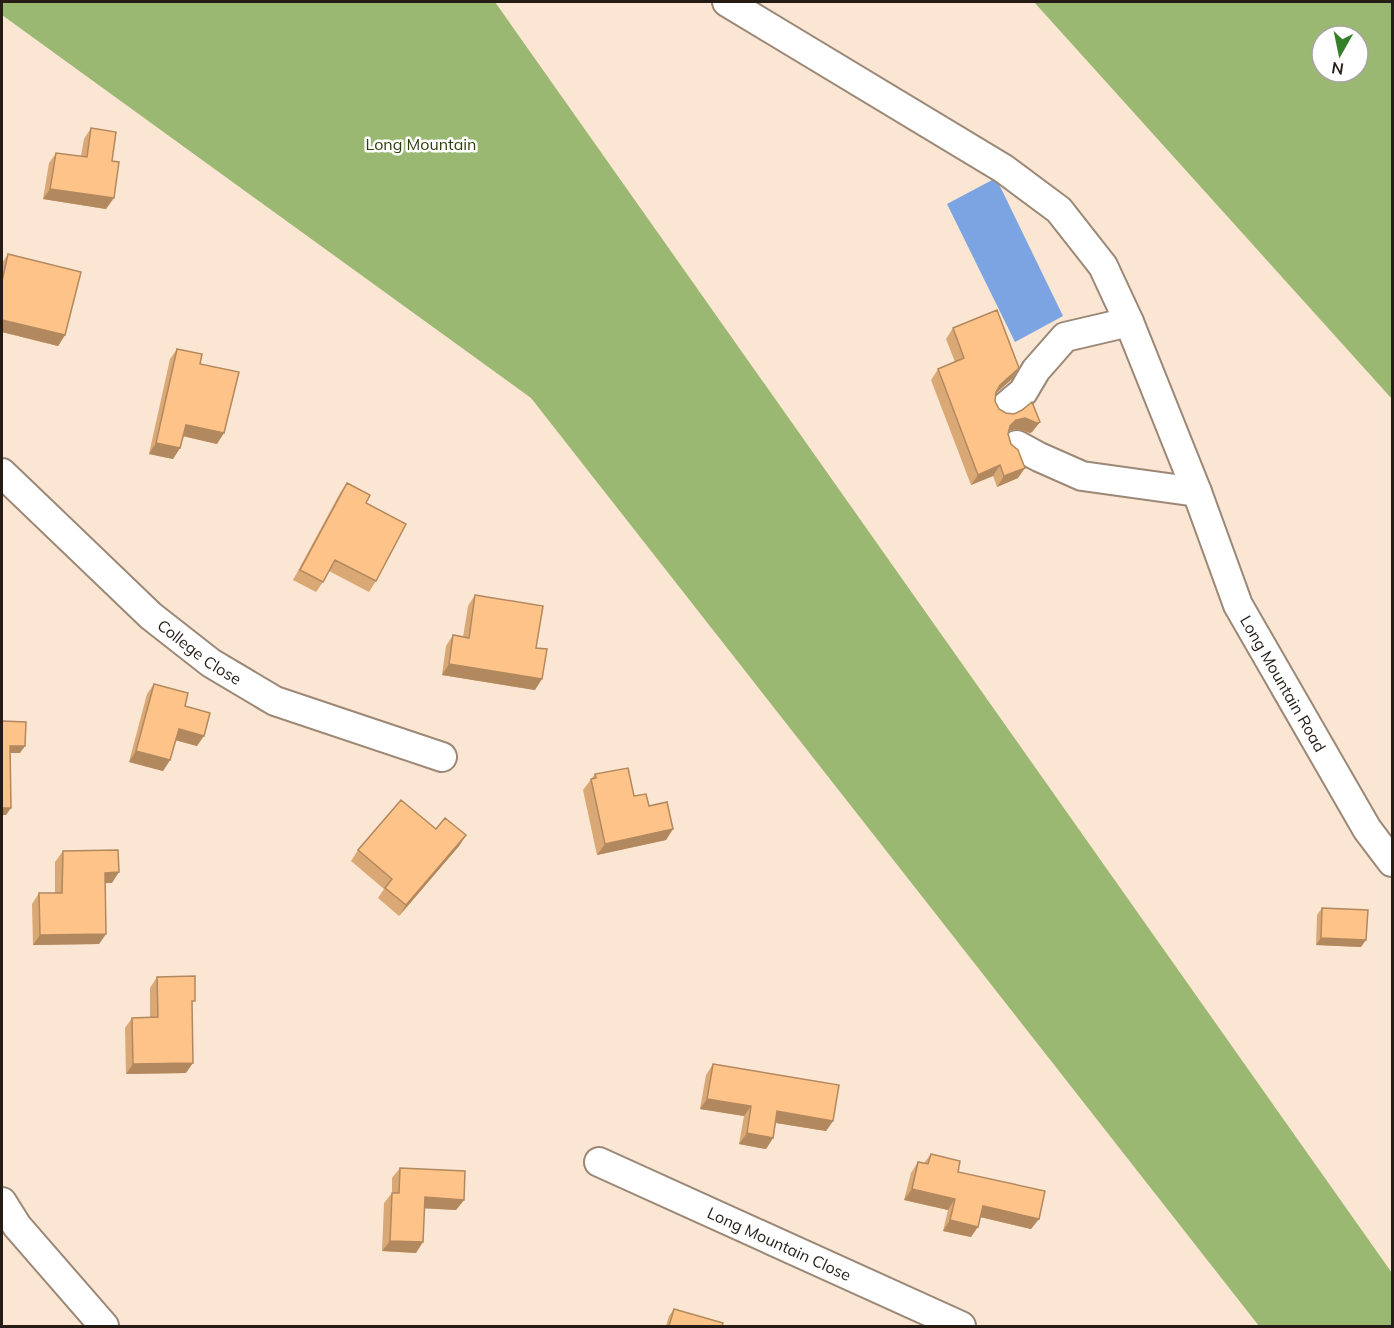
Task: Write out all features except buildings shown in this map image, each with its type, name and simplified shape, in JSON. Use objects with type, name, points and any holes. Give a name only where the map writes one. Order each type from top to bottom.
[{"type":"street","name":"Long Mountain Road","points":[[727,2],[1004,170],[1059,210],[1103,266],[1129,322],[1197,492],[1238,605],[1367,829],[1392,862]]},
{"type":"street","points":[[1004,408],[1023,392],[1036,370],[1065,337],[1129,322]]},
{"type":"street","points":[[1017,445],[1082,476],[1197,492]]},
{"type":"street","name":"College Close","points":[[2,473],[151,616],[211,663],[275,701],[442,758]]},
{"type":"street","name":"Long Mountain Close","points":[[599,1162],[961,1326]]},
{"type":"street","points":[[2,1202],[17,1226],[104,1326]]},
{"type":"green space","name":"Long Mountain","points":[[2,2],[495,2],[1392,1273],[1392,1326],[1259,1326],[531,398],[2,15]]},
{"type":"green space","points":[[1034,2],[1392,2],[1392,399]]},
{"type":"water","points":[[996,178],[1063,316],[1015,342],[947,204]]}]
